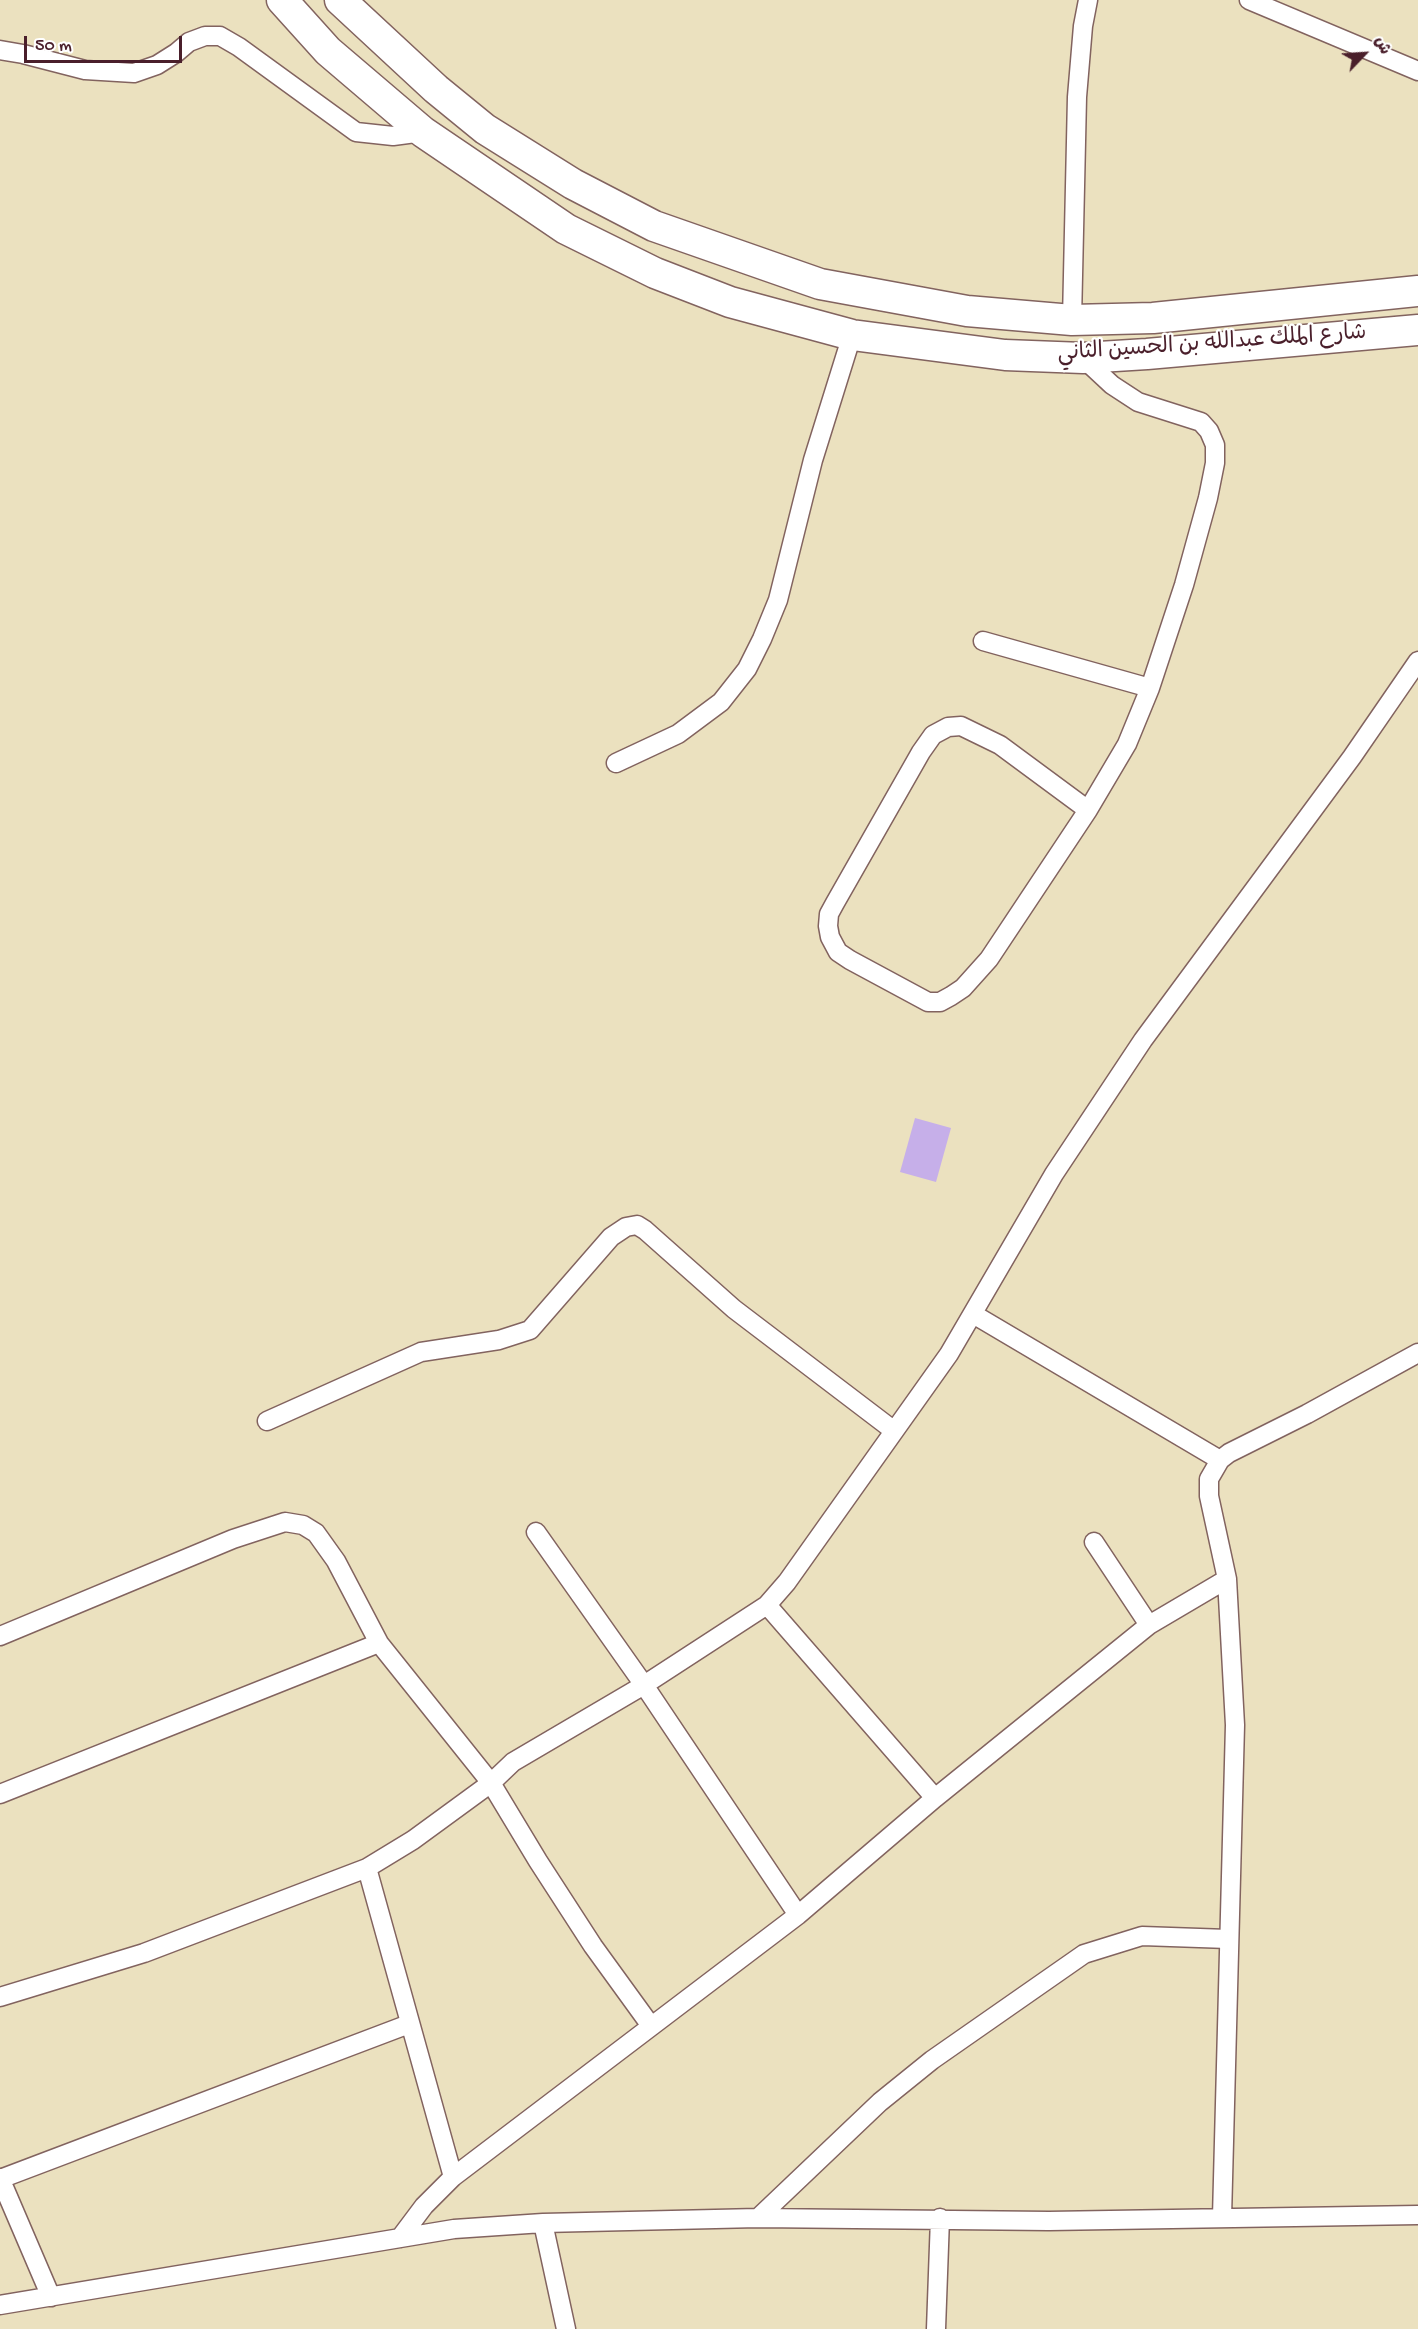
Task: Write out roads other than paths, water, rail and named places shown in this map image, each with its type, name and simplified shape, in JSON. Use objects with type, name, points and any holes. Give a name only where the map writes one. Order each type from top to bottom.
[{"type":"highway","name":"شارع الملك عبدالله بن الحسين الثاني","points":[[282,0],[328,51],[423,132],[566,229],[655,273],[730,302],[852,335],[1005,355],[1083,358],[1418,330]]},
{"type":"highway","name":"شارع الملك عبدالله بن الحسين الثاني","points":[[340,0],[436,89],[485,129],[573,184],[654,226],[820,284],[967,311],[1072,320],[1186,316],[1418,291]]},
{"type":"street","points":[[1072,320],[1077,97],[1083,26],[1088,0]]},
{"type":"street","points":[[1249,0],[1418,70]]},
{"type":"street","points":[[0,50],[85,70],[134,73],[157,65],[189,42],[205,36],[220,36],[239,47],[356,132],[393,136],[423,132]]},
{"type":"street","points":[[616,763],[678,734],[721,702],[747,669],[778,600],[813,460],[852,335]]},
{"type":"street","points":[[1083,358],[1112,385],[1138,402],[1201,422],[1209,431],[1215,445],[1215,463],[1205,509],[1184,585],[1150,688],[1127,744],[1088,810],[989,959],[963,988],[940,1002],[928,1002],[850,960],[838,952],[830,937],[829,914],[835,903],[921,752],[933,735],[948,727],[961,726],[1000,745],[1088,810]]},
{"type":"street","points":[[983,641],[1150,688]]},
{"type":"street","points":[[0,1998],[144,1953],[367,1868],[413,1840],[491,1783],[513,1762],[644,1685],[767,1605],[810,1550],[949,1354],[1054,1174],[1143,1041],[1352,757],[1418,661]]},
{"type":"street","points":[[267,1421],[421,1352],[499,1340],[530,1330],[611,1238],[626,1227],[637,1225],[734,1309],[893,1430]]},
{"type":"street","points":[[973,1314],[1220,1460]]},
{"type":"street","points":[[1222,2217],[1235,1725],[1227,1579],[1209,1496],[1209,1479],[1220,1460],[1229,1453],[1416,1360]]},
{"type":"street","points":[[0,1636],[233,1539],[285,1522],[303,1525],[316,1533],[336,1560],[379,1643],[491,1783],[581,1927],[651,2026]]},
{"type":"street","points":[[536,1532],[644,1685],[798,1915]]},
{"type":"street","points":[[1094,1542],[1149,1625]]},
{"type":"street","points":[[400,2238],[424,2206],[453,2177],[798,1915],[935,1798],[1149,1625],[1227,1579]]},
{"type":"street","points":[[767,1605],[935,1798]]},
{"type":"street","points":[[0,1794],[379,1643]]},
{"type":"street","points":[[367,1868],[453,2177]]},
{"type":"street","points":[[758,2218],[880,2102],[932,2060],[1084,1954],[1142,1936],[1228,1939]]},
{"type":"street","points":[[51,2297],[0,2178],[409,2024]]},
{"type":"street","points":[[0,2305],[454,2229],[543,2223],[758,2218],[838,2220],[940,2218],[1049,2221],[1418,2215]]},
{"type":"street","points":[[936,2329],[940,2218]]},
{"type":"street","points":[[543,2223],[566,2329]]}]
